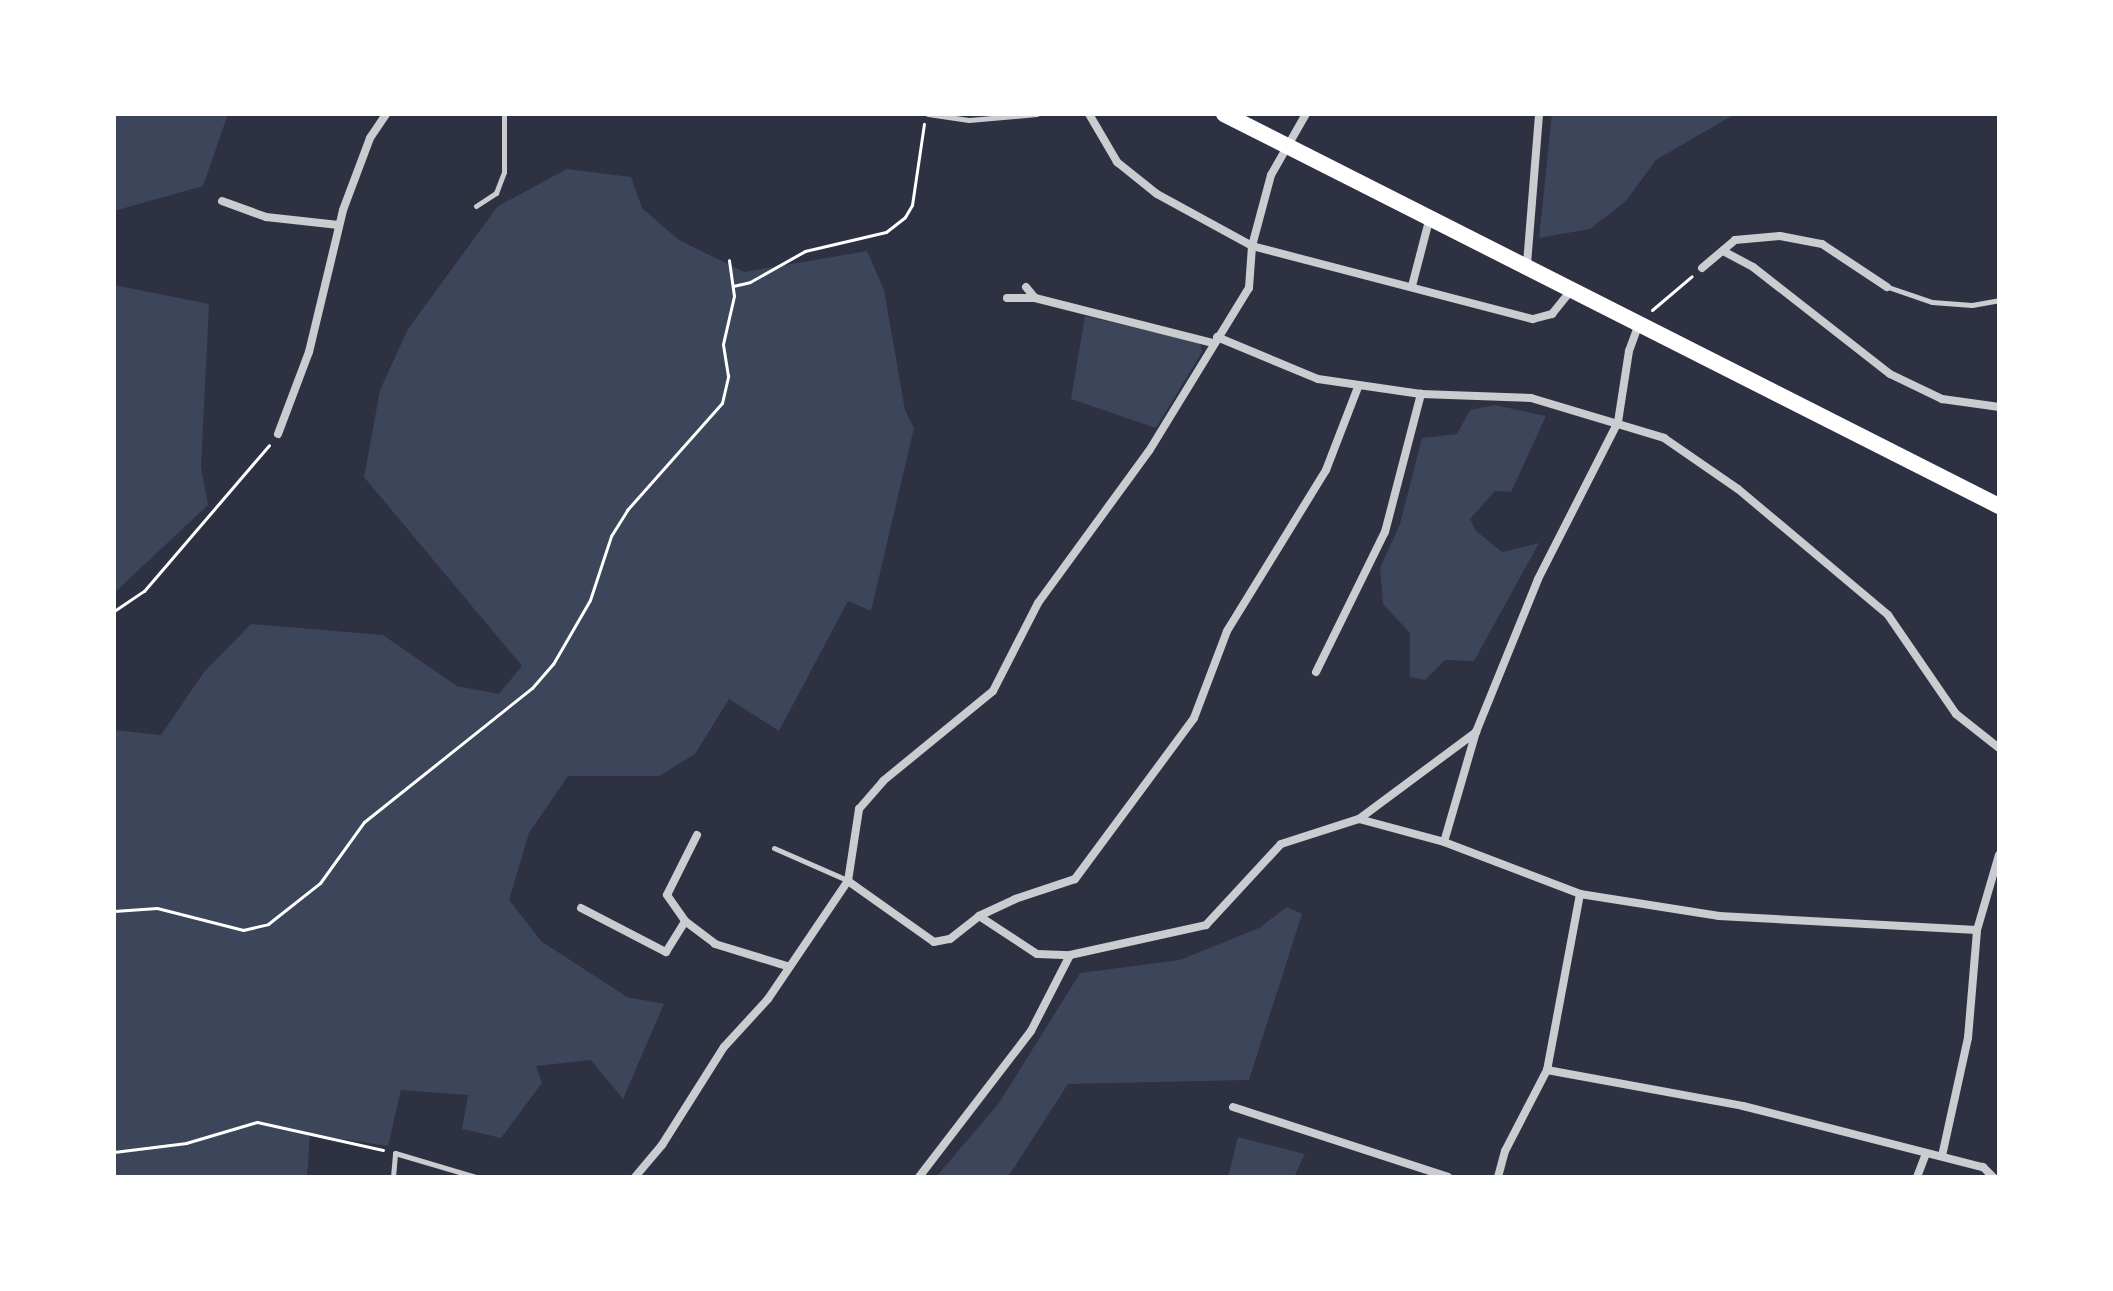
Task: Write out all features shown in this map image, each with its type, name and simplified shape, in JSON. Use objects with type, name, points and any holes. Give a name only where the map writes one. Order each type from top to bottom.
[{"type":"main road","points":[[1224,114],[1640,320],[1999,506]]},
{"type":"street","points":[[278,434],[309,352],[339,225],[370,138],[386,114]]},
{"type":"street","points":[[1089,114],[1117,162],[1157,194],[1252,246],[1533,319],[1552,314],[1573,287]]},
{"type":"street","points":[[640,1176],[724,1047],[790,967],[848,881],[859,809],[883,781],[993,691],[1026,622],[1124,490],[1249,288],[1252,246],[1284,144],[1296,136],[1306,114]]},
{"type":"street","points":[[1527,264],[1539,114]]},
{"type":"street","points":[[222,201],[266,217],[339,225]]},
{"type":"street","points":[[1412,286],[1430,216]]},
{"type":"street","points":[[1702,268],[1735,240],[1780,236],[1822,244],[1887,287]]},
{"type":"street","points":[[1723,251],[1753,267],[1890,374],[1942,399],[1999,407]]},
{"type":"street","points":[[1026,287],[1035,298]]},
{"type":"street","points":[[1007,298],[1035,298],[1215,340],[1263,360],[1358,387],[1421,394],[1531,398],[1664,438],[1698,460],[1856,588],[1917,650],[1956,714],[1999,748]]},
{"type":"street","points":[[1444,842],[1476,732],[1538,579],[1618,422],[1629,351],[1640,320]]},
{"type":"street","points":[[848,881],[934,942],[950,939],[979,916],[1075,879],[1194,718],[1227,631],[1326,470],[1358,387]]},
{"type":"street","points":[[1316,672],[1385,532],[1421,394]]},
{"type":"street","points":[[979,916],[1025,950],[1070,955],[1206,925],[1281,844],[1359,819],[1476,732]]},
{"type":"street","points":[[1359,819],[1444,842],[1580,894],[1719,916],[1977,930]]},
{"type":"street","points":[[697,835],[667,895],[685,921],[715,944],[790,967]]},
{"type":"street","points":[[1942,1156],[1968,1038],[1977,930],[1999,855]]},
{"type":"street","points":[[1498,1177],[1505,1151],[1547,1070],[1580,894]]},
{"type":"street","points":[[581,908],[666,952],[685,921]]},
{"type":"street","points":[[919,1177],[1031,1031],[1070,955]]},
{"type":"street","points":[[1547,1070],[1743,1106],[1983,1167],[1993,1177]]},
{"type":"street","points":[[1233,1107],[1448,1177]]},
{"type":"street","points":[[1917,1177],[1926,1154]]},
{"type":"lane","points":[[476,206],[496,193],[504,172],[504,114]]},
{"type":"lane","points":[[927,114],[969,120],[1037,114]]},
{"type":"lane","points":[[1887,287],[1932,302],[1972,305],[1999,300]]},
{"type":"lane","points":[[774,848],[848,881]]},
{"type":"lane","points":[[393,1177],[395,1153],[476,1177]]},
{"type":"path","points":[[733,286],[750,282],[805,251],[886,232],[905,217],[919,168],[927,114]]},
{"type":"path","points":[[114,911],[157,908],[243,930],[268,924],[320,883],[364,822],[532,688],[553,664],[590,600],[611,536],[627,510],[722,403],[733,286],[729,260]]},
{"type":"path","points":[[1640,320],[1702,268]]},
{"type":"path","points":[[114,611],[144,591],[278,434]]},
{"type":"path","points":[[114,1152],[186,1143],[257,1122],[395,1153]]},
{"type":"shaded area","points":[[114,114],[228,114],[203,186],[114,211]]},
{"type":"shaded area","points":[[1552,114],[1735,114],[1656,160],[1625,202],[1590,229],[1539,238]]},
{"type":"shaded area","points":[[567,169],[631,177],[642,208],[679,240],[744,272],[867,251],[884,290],[905,410],[914,428],[871,611],[848,601],[779,731],[729,699],[695,754],[659,776],[568,776],[529,833],[509,900],[541,941],[627,997],[664,1004],[623,1099],[591,1060],[536,1066],[542,1083],[501,1138],[462,1129],[468,1095],[401,1090],[388,1146],[310,1134],[307,1177],[114,1177],[114,730],[161,735],[204,672],[251,624],[383,635],[457,686],[499,694],[522,666],[364,477],[380,390],[408,329],[498,206]]},
{"type":"shaded area","points":[[114,285],[209,304],[201,467],[208,505],[114,593]]},
{"type":"shaded area","points":[[1085,316],[1200,343],[1202,352],[1156,428],[1071,399]]},
{"type":"shaded area","points":[[1495,405],[1546,416],[1511,492],[1495,491],[1470,519],[1476,531],[1502,552],[1539,543],[1474,661],[1445,660],[1425,680],[1410,677],[1410,633],[1383,604],[1380,568],[1400,524],[1422,438],[1457,434],[1470,410]]},
{"type":"shaded area","points":[[1287,907],[1302,914],[1249,1080],[1068,1084],[1008,1177],[936,1177],[999,1103],[1080,973],[1180,960],[1259,928]]},
{"type":"shaded area","points":[[1238,1137],[1305,1154],[1294,1177],[1228,1177]]}]
